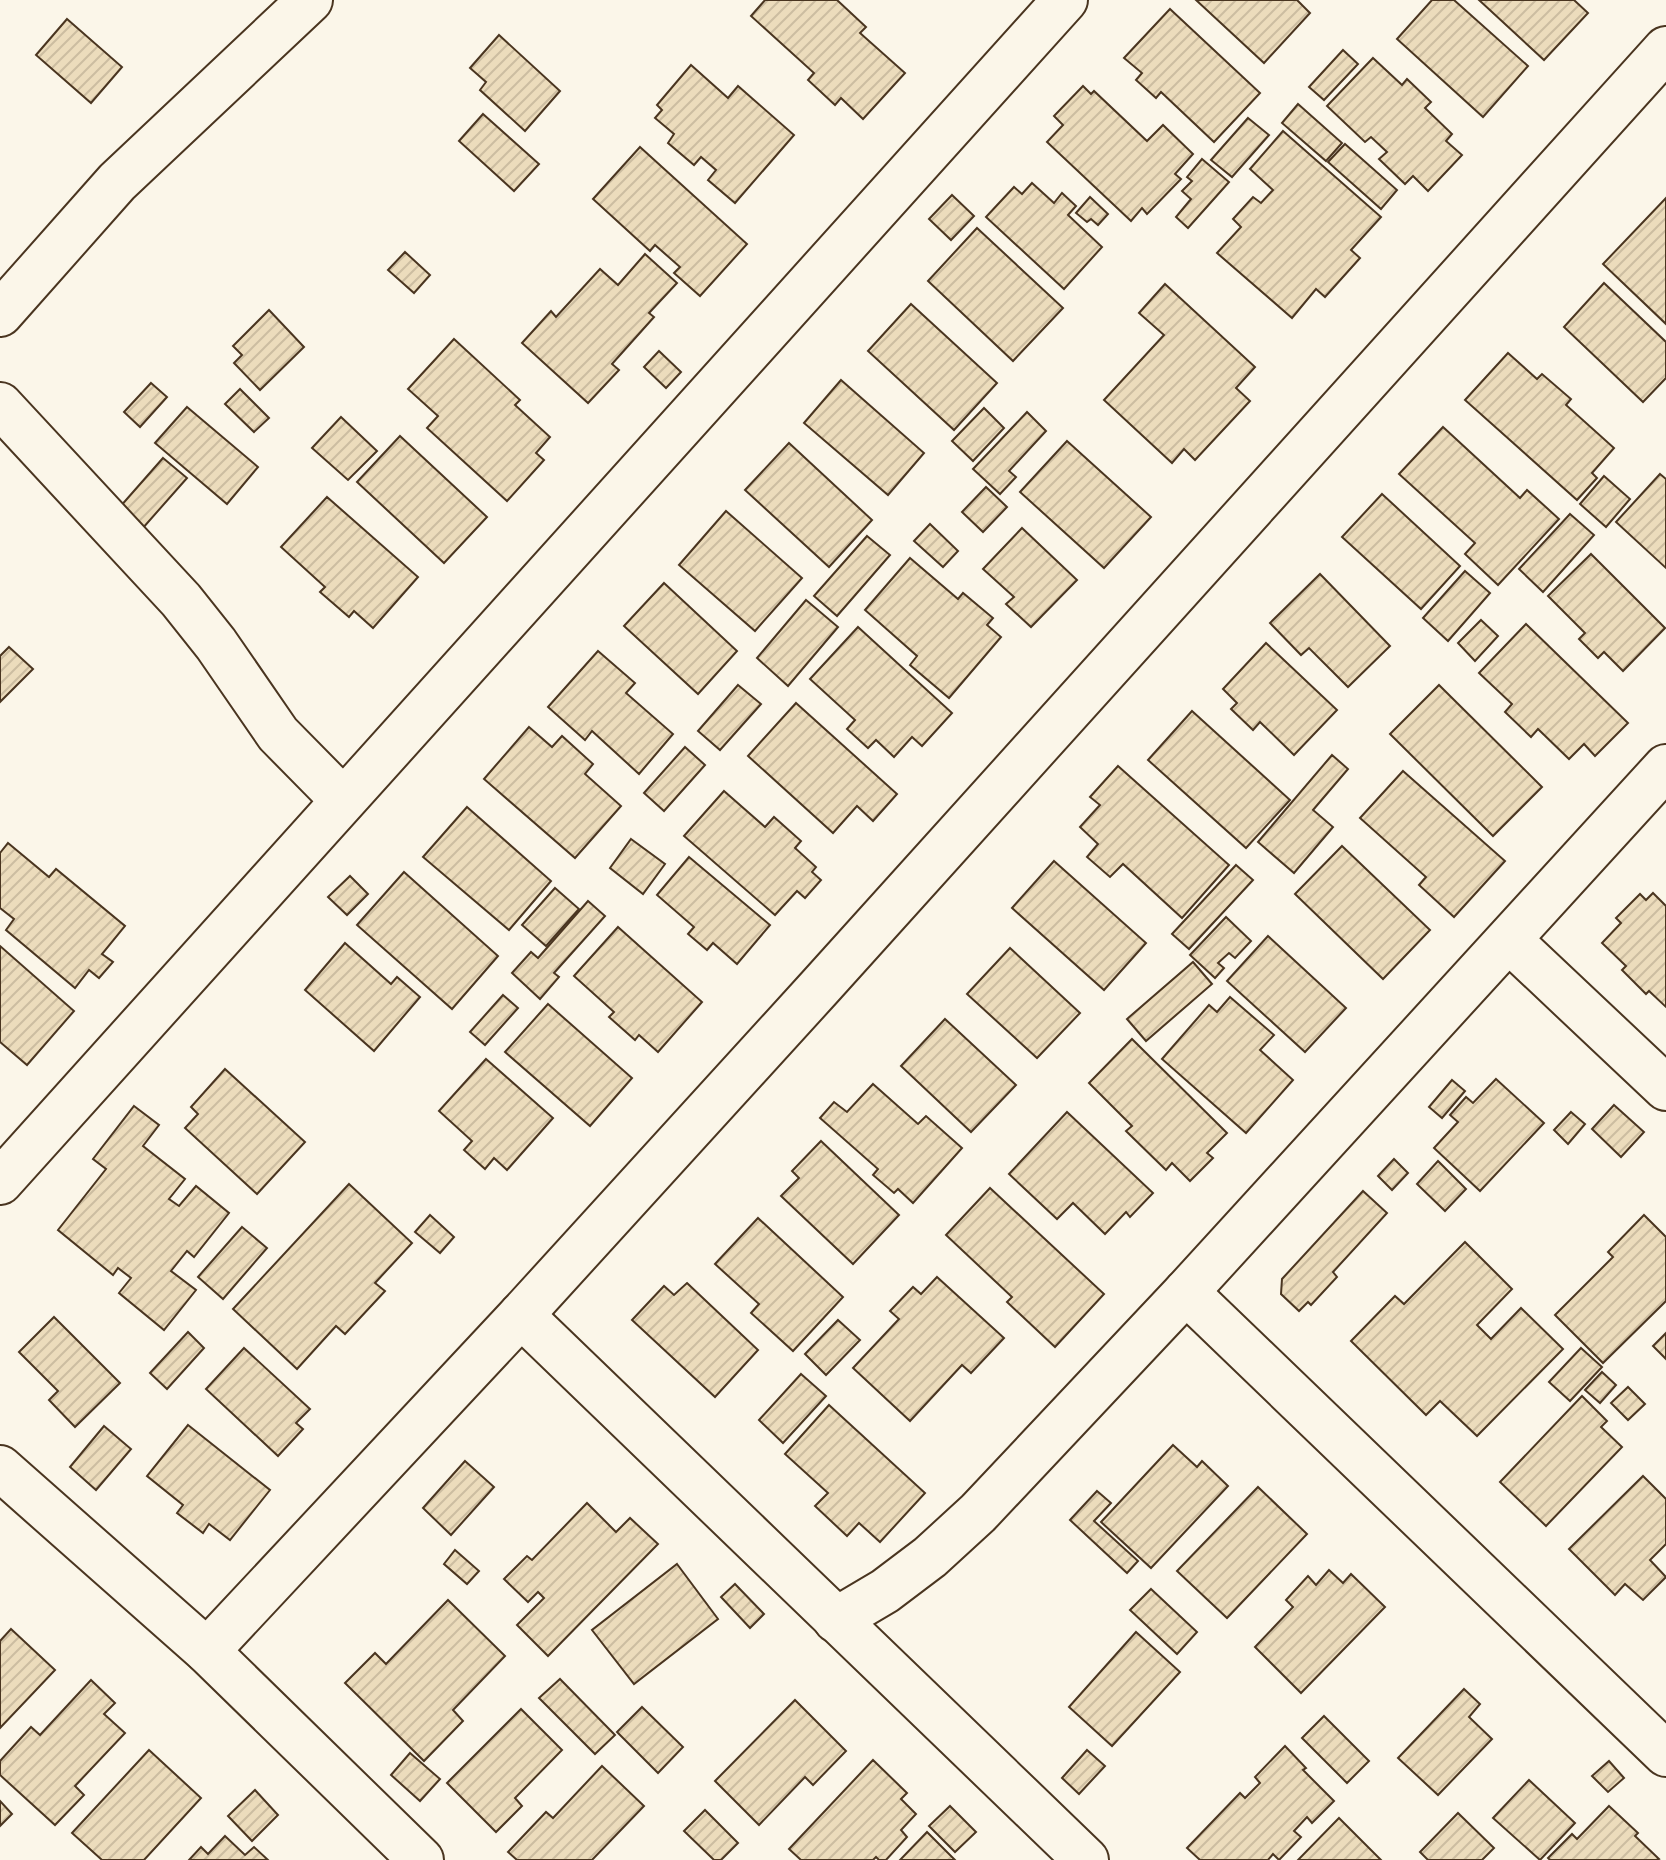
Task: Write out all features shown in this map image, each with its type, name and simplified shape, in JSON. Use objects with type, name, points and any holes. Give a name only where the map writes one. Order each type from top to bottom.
[{"type":"street","points":[[0,314],[117,182],[310,0]]},
{"type":"street","points":[[0,1182],[1065,0]]},
{"type":"street","points":[[207,1651],[521,1315],[830,976],[1666,49]]},
{"type":"street","points":[[0,405],[181,600],[216,644],[278,734],[343,800]]},
{"type":"street","points":[[836,1620],[897,1582],[978,1513],[1186,1292],[1666,767]]},
{"type":"street","points":[[1509,940],[1666,1088]]},
{"type":"street","points":[[1186,1292],[1666,1754]]},
{"type":"street","points":[[521,1315],[1086,1860]]},
{"type":"street","points":[[0,1468],[207,1651],[421,1860]]},
{"type":"building","points":[[765,0],[837,0],[866,27],[860,33],[905,73],[863,119],[841,98],[835,105],[808,80],[814,73],[751,16]]},
{"type":"building","points":[[1196,0],[1297,0],[1310,13],[1264,63]]},
{"type":"building","points":[[1432,0],[1454,0],[1528,66],[1483,117],[1397,39]]},
{"type":"building","points":[[1479,0],[1574,0],[1588,13],[1544,60]]},
{"type":"building","points":[[1170,9],[1260,93],[1214,142],[1161,92],[1156,98],[1136,80],[1142,73],[1124,58]]},
{"type":"building","points":[[67,19],[122,67],[91,103],[36,55]]},
{"type":"building","points":[[499,35],[560,91],[525,131],[480,90],[486,82],[470,68]]},
{"type":"building","points":[[1343,50],[1358,64],[1324,100],[1309,87]]},
{"type":"building","points":[[1373,58],[1402,85],[1407,79],[1431,102],[1425,108],[1452,134],[1446,141],[1462,155],[1428,191],[1413,176],[1405,184],[1379,159],[1387,152],[1371,137],[1365,142],[1327,106]]},
{"type":"building","points":[[691,65],[728,98],[738,86],[794,135],[735,203],[708,180],[716,170],[701,157],[694,165],[668,143],[674,134],[655,118],[662,110],[657,105]]},
{"type":"building","points":[[1083,86],[1091,94],[1094,91],[1147,141],[1163,125],[1193,154],[1175,174],[1181,179],[1147,214],[1142,208],[1131,221],[1047,142],[1063,125],[1054,116]]},
{"type":"building","points":[[1298,104],[1342,143],[1326,161],[1282,123]]},
{"type":"building","points":[[483,114],[539,164],[514,191],[459,141]]},
{"type":"building","points":[[1248,118],[1269,135],[1232,177],[1211,160]]},
{"type":"building","points":[[1283,131],[1381,217],[1351,250],[1360,258],[1325,297],[1316,289],[1292,318],[1217,253],[1241,227],[1233,219],[1253,197],[1261,203],[1273,190],[1250,169]]},
{"type":"building","points":[[1345,144],[1397,190],[1381,209],[1328,162]]},
{"type":"building","points":[[640,147],[747,244],[700,296],[674,273],[680,267],[655,245],[650,251],[593,199]]},
{"type":"building","points":[[1202,159],[1229,182],[1188,228],[1176,217],[1191,199],[1182,191],[1192,181],[1187,177]]},
{"type":"building","points":[[1032,183],[1054,203],[1062,193],[1076,206],[1068,215],[1102,247],[1064,289],[986,217],[1014,187],[1022,194]]},
{"type":"building","points":[[952,195],[974,216],[951,240],[929,219]]},
{"type":"building","points":[[1090,197],[1108,214],[1098,225],[1091,219],[1087,222],[1076,213]]},
{"type":"building","points":[[1666,198],[1666,324],[1603,264]]},
{"type":"building","points":[[977,228],[1063,308],[1013,361],[928,281]]},
{"type":"building","points":[[405,252],[430,275],[414,293],[388,270]]},
{"type":"building","points":[[645,254],[677,283],[649,313],[654,317],[612,364],[619,370],[588,403],[522,343],[551,311],[556,317],[600,269],[618,285]]},
{"type":"building","points":[[1604,283],[1666,342],[1666,378],[1643,402],[1564,327]]},
{"type":"building","points":[[1165,284],[1255,367],[1236,388],[1250,401],[1195,460],[1184,449],[1172,463],[1104,400],[1164,335],[1139,313]]},
{"type":"building","points":[[911,304],[997,383],[954,430],[868,351]]},
{"type":"building","points":[[269,310],[304,347],[260,390],[234,363],[242,355],[233,346]]},
{"type":"building","points":[[454,339],[520,400],[515,405],[550,437],[536,453],[544,460],[507,501],[427,428],[438,416],[408,389]]},
{"type":"building","points":[[659,351],[681,372],[666,388],[644,367]]},
{"type":"building","points":[[1508,353],[1537,379],[1542,374],[1571,399],[1566,405],[1614,448],[1592,473],[1597,478],[1577,500],[1465,400]]},
{"type":"building","points":[[841,380],[924,453],[888,495],[804,423]]},
{"type":"building","points":[[151,383],[167,397],[140,427],[124,412]]},
{"type":"building","points":[[240,389],[269,418],[254,432],[225,404]]},
{"type":"building","points":[[187,407],[258,467],[227,504],[155,443]]},
{"type":"building","points":[[984,408],[1004,428],[973,461],[952,441]]},
{"type":"building","points":[[1027,412],[1046,431],[1009,471],[1016,477],[1000,494],[973,469]]},
{"type":"building","points":[[341,417],[377,451],[348,480],[312,448]]},
{"type":"building","points":[[1443,427],[1520,498],[1527,490],[1559,519],[1498,585],[1465,554],[1475,543],[1399,474]]},
{"type":"building","points":[[400,436],[487,517],[444,563],[357,482]]},
{"type":"building","points":[[1067,441],[1151,517],[1104,568],[1020,492]]},
{"type":"building","points":[[789,443],[872,520],[829,567],[745,490]]},
{"type":"building","points":[[163,458],[187,478],[142,529],[119,508]]},
{"type":"building","points":[[1660,474],[1666,479],[1666,568],[1616,522]]},
{"type":"building","points":[[1604,476],[1630,499],[1606,527],[1580,504]]},
{"type":"building","points":[[986,487],[1007,507],[983,532],[962,512]]},
{"type":"building","points":[[1382,494],[1460,566],[1421,609],[1342,537]]},
{"type":"building","points":[[327,497],[418,577],[373,628],[354,611],[349,617],[320,592],[325,587],[281,547]]},
{"type":"building","points":[[726,511],[802,578],[755,631],[679,565]]},
{"type":"building","points":[[1570,514],[1594,535],[1543,592],[1519,569]]},
{"type":"building","points":[[930,524],[958,551],[943,567],[914,541]]},
{"type":"building","points":[[1022,528],[1077,580],[1031,627],[1006,604],[1014,597],[983,569]]},
{"type":"building","points":[[867,536],[890,555],[837,616],[814,596]]},
{"type":"building","points":[[1591,554],[1665,628],[1623,671],[1604,652],[1598,658],[1579,639],[1585,633],[1548,596]]},
{"type":"building","points":[[910,558],[958,599],[963,593],[993,618],[987,625],[1001,637],[949,698],[910,665],[917,656],[865,610]]},
{"type":"building","points":[[1465,571],[1490,593],[1448,641],[1423,618]]},
{"type":"building","points":[[1320,574],[1390,646],[1348,687],[1309,648],[1301,655],[1270,623]]},
{"type":"building","points":[[664,583],[737,651],[698,694],[624,626]]},
{"type":"building","points":[[806,600],[838,627],[788,686],[757,658]]},
{"type":"building","points":[[1481,620],[1498,636],[1475,661],[1458,643]]},
{"type":"building","points":[[1526,624],[1628,723],[1595,756],[1584,744],[1569,759],[1538,729],[1531,737],[1505,712],[1512,704],[1479,673]]},
{"type":"building","points":[[858,627],[952,713],[922,746],[912,737],[894,757],[876,740],[868,748],[847,729],[855,720],[810,679]]},
{"type":"building","points":[[1266,643],[1337,710],[1294,755],[1260,722],[1253,730],[1231,709],[1237,703],[1223,689]]},
{"type":"building","points":[[9,647],[33,669],[0,702],[0,656]]},
{"type":"building","points":[[598,651],[635,683],[626,693],[673,734],[639,774],[592,731],[585,740],[548,707]]},
{"type":"building","points":[[738,685],[761,704],[720,750],[698,731]]},
{"type":"building","points":[[1439,685],[1542,787],[1493,836],[1390,734]]},
{"type":"building","points":[[796,703],[897,794],[873,821],[857,806],[833,833],[748,756]]},
{"type":"building","points":[[1192,711],[1290,800],[1246,848],[1148,760]]},
{"type":"building","points":[[529,727],[552,747],[562,736],[593,764],[585,774],[621,806],[575,858],[484,779]]},
{"type":"building","points":[[685,747],[705,765],[664,811],[644,793]]},
{"type":"building","points":[[1332,755],[1348,769],[1313,810],[1333,827],[1294,873],[1258,842]]},
{"type":"building","points":[[1118,766],[1229,865],[1182,918],[1123,864],[1110,877],[1087,857],[1098,844],[1080,827],[1100,805],[1090,797]]},
{"type":"building","points":[[1403,771],[1505,861],[1454,917],[1419,885],[1426,877],[1360,818]]},
{"type":"building","points":[[724,791],[765,827],[774,817],[801,841],[795,848],[816,867],[812,872],[821,880],[805,898],[797,891],[775,915],[684,836]]},
{"type":"building","points":[[467,807],[551,881],[509,930],[423,857]]},
{"type":"building","points":[[631,839],[665,864],[643,894],[610,868]]},
{"type":"building","points":[[8,843],[49,877],[56,869],[125,926],[102,954],[113,962],[99,978],[89,970],[75,988],[6,930],[14,919],[0,908],[0,853]]},
{"type":"building","points":[[1342,846],[1430,930],[1383,979],[1295,894]]},
{"type":"building","points":[[689,857],[770,925],[737,964],[713,943],[707,950],[688,934],[694,927],[657,895]]},
{"type":"building","points":[[1054,861],[1146,943],[1104,990],[1012,908]]},
{"type":"building","points":[[1236,865],[1253,880],[1189,949],[1172,934]]},
{"type":"building","points":[[404,872],[498,956],[452,1009],[357,925]]},
{"type":"building","points":[[350,876],[368,894],[347,915],[328,897]]},
{"type":"building","points":[[555,888],[579,909],[546,946],[522,925]]},
{"type":"building","points":[[1653,893],[1666,906],[1666,1007],[1649,991],[1646,994],[1622,970],[1626,966],[1602,943],[1621,923],[1616,918],[1640,894],[1646,900]]},
{"type":"building","points":[[588,901],[605,916],[554,973],[559,977],[540,999],[512,973],[531,952],[538,958]]},
{"type":"building","points":[[1226,917],[1251,941],[1235,958],[1229,953],[1218,963],[1224,968],[1215,978],[1190,955]]},
{"type":"building","points":[[618,927],[702,1002],[658,1052],[639,1035],[635,1040],[609,1017],[614,1012],[574,976]]},
{"type":"building","points":[[1268,936],[1346,1008],[1305,1052],[1227,981]]},
{"type":"building","points":[[345,943],[391,984],[397,977],[420,997],[374,1051],[305,990]]},
{"type":"building","points":[[0,946],[74,1011],[27,1065],[0,1042]]},
{"type":"building","points":[[1010,948],[1080,1013],[1037,1058],[967,994]]},
{"type":"building","points":[[1193,962],[1212,984],[1146,1041],[1127,1019]]},
{"type":"building","points":[[503,995],[518,1008],[485,1045],[470,1032]]},
{"type":"building","points":[[1230,997],[1274,1035],[1260,1050],[1293,1080],[1246,1133],[1162,1059],[1209,1005],[1217,1012]]},
{"type":"building","points":[[548,1004],[632,1078],[590,1126],[505,1052]]},
{"type":"building","points":[[945,1019],[1016,1085],[971,1132],[901,1066]]},
{"type":"building","points":[[1132,1039],[1227,1133],[1207,1153],[1213,1158],[1190,1181],[1172,1163],[1166,1170],[1126,1131],[1132,1126],[1089,1083]]},
{"type":"building","points":[[486,1059],[553,1118],[507,1170],[494,1158],[485,1169],[464,1150],[472,1141],[439,1111]]},
{"type":"building","points":[[225,1069],[305,1142],[257,1194],[185,1128],[198,1114],[191,1107]]},
{"type":"building","points":[[1496,1079],[1544,1123],[1480,1191],[1434,1148],[1458,1122],[1450,1115],[1466,1097],[1473,1103]]},
{"type":"building","points":[[1452,1080],[1465,1091],[1442,1118],[1429,1107]]},
{"type":"building","points":[[873,1084],[918,1124],[926,1116],[962,1148],[913,1203],[898,1189],[894,1193],[873,1175],[878,1169],[820,1118],[834,1102],[847,1112]]},
{"type":"building","points":[[1614,1105],[1644,1132],[1621,1157],[1592,1129]]},
{"type":"building","points":[[134,1106],[159,1125],[143,1146],[185,1179],[169,1199],[179,1206],[196,1186],[229,1213],[194,1257],[187,1251],[171,1271],[196,1290],[164,1330],[119,1293],[131,1278],[118,1268],[113,1275],[58,1230],[106,1169],[93,1159]]},
{"type":"building","points":[[1067,1112],[1153,1193],[1130,1217],[1126,1212],[1105,1234],[1073,1203],[1057,1219],[1009,1174]]},
{"type":"building","points":[[1571,1112],[1585,1124],[1568,1144],[1554,1130]]},
{"type":"building","points":[[821,1141],[899,1215],[853,1264],[781,1196],[799,1178],[792,1171]]},
{"type":"building","points":[[1394,1159],[1408,1173],[1392,1190],[1378,1176]]},
{"type":"building","points":[[1438,1161],[1466,1189],[1445,1211],[1417,1184]]},
{"type":"building","points":[[349,1184],[412,1243],[375,1283],[385,1291],[345,1334],[336,1326],[297,1369],[233,1309]]},
{"type":"building","points":[[990,1188],[1104,1294],[1055,1347],[1007,1302],[1012,1297],[946,1235]]},
{"type":"building","points":[[1363,1191],[1387,1213],[1333,1272],[1337,1277],[1311,1305],[1308,1302],[1299,1311],[1281,1294],[1282,1279]]},
{"type":"building","points":[[430,1215],[454,1237],[440,1253],[415,1232]]},
{"type":"building","points":[[1644,1215],[1666,1237],[1666,1301],[1603,1363],[1555,1315],[1613,1257],[1608,1252]]},
{"type":"building","points":[[758,1218],[843,1297],[793,1351],[751,1313],[759,1304],[715,1264]]},
{"type":"building","points":[[242,1227],[267,1248],[223,1299],[198,1277]]},
{"type":"building","points":[[1465,1242],[1512,1289],[1477,1325],[1491,1339],[1521,1308],[1563,1349],[1477,1436],[1440,1401],[1426,1415],[1351,1341],[1395,1296],[1404,1304]]},
{"type":"building","points":[[937,1277],[1004,1338],[971,1373],[962,1365],[910,1421],[853,1368],[899,1319],[890,1311],[913,1287],[921,1294]]},
{"type":"building","points":[[687,1283],[758,1350],[715,1397],[632,1320],[664,1286],[674,1295]]},
{"type":"building","points":[[54,1317],[120,1383],[75,1427],[49,1400],[58,1391],[19,1352]]},
{"type":"building","points":[[838,1320],[860,1340],[826,1375],[805,1354]]},
{"type":"building","points":[[188,1332],[204,1348],[167,1389],[150,1373]]},
{"type":"building","points":[[1666,1333],[1666,1359],[1653,1346]]},
{"type":"building","points":[[244,1348],[310,1409],[296,1423],[303,1429],[278,1456],[206,1389]]},
{"type":"building","points":[[1581,1348],[1602,1367],[1570,1401],[1549,1382]]},
{"type":"building","points":[[1602,1372],[1616,1385],[1600,1403],[1585,1390]]},
{"type":"building","points":[[801,1374],[826,1396],[783,1443],[759,1420]]},
{"type":"building","points":[[1628,1387],[1645,1404],[1628,1420],[1611,1403]]},
{"type":"building","points":[[1582,1396],[1607,1421],[1601,1427],[1622,1447],[1546,1526],[1500,1482]]},
{"type":"building","points":[[829,1405],[925,1493],[880,1542],[859,1523],[847,1536],[815,1506],[828,1493],[785,1454]]},
{"type":"building","points":[[188,1425],[270,1490],[230,1540],[209,1524],[203,1533],[177,1513],[183,1505],[147,1476]]},
{"type":"building","points":[[104,1426],[131,1449],[96,1490],[70,1467]]},
{"type":"building","points":[[1173,1445],[1197,1467],[1202,1461],[1228,1486],[1151,1568],[1101,1522]]},
{"type":"building","points":[[465,1461],[494,1487],[451,1535],[423,1508]]},
{"type":"building","points":[[1643,1476],[1666,1499],[1666,1544],[1650,1560],[1666,1577],[1643,1600],[1625,1584],[1615,1595],[1569,1549]]},
{"type":"building","points":[[1258,1487],[1307,1534],[1227,1618],[1177,1571]]},
{"type":"building","points":[[1097,1491],[1111,1503],[1094,1521],[1138,1561],[1127,1573],[1070,1520]]},
{"type":"building","points":[[587,1503],[616,1532],[630,1518],[658,1544],[548,1656],[517,1625],[544,1598],[538,1592],[528,1602],[504,1579],[527,1556],[532,1560]]},
{"type":"building","points":[[455,1550],[479,1571],[467,1584],[444,1564]]},
{"type":"building","points":[[677,1564],[718,1619],[634,1684],[592,1630]]},
{"type":"building","points":[[1329,1570],[1343,1583],[1351,1574],[1385,1607],[1301,1693],[1255,1647],[1293,1607],[1286,1600],[1308,1576],[1316,1585]]},
{"type":"building","points":[[735,1584],[764,1614],[750,1628],[721,1597]]},
{"type":"building","points":[[1151,1589],[1197,1632],[1177,1654],[1130,1610]]},
{"type":"building","points":[[448,1600],[505,1656],[453,1710],[463,1721],[424,1761],[345,1683],[375,1653],[386,1664]]},
{"type":"building","points":[[11,1629],[55,1670],[0,1728],[0,1641]]},
{"type":"building","points":[[1136,1632],[1180,1672],[1112,1746],[1069,1707]]},
{"type":"building","points":[[560,1679],[615,1735],[595,1754],[539,1698]]},
{"type":"building","points":[[91,1680],[115,1703],[104,1714],[125,1733],[75,1786],[84,1795],[55,1825],[0,1775],[0,1761],[31,1727],[40,1735]]},
{"type":"building","points":[[1464,1689],[1480,1704],[1469,1717],[1492,1739],[1438,1795],[1398,1758]]},
{"type":"building","points":[[795,1700],[846,1751],[813,1785],[805,1777],[759,1825],[715,1781]]},
{"type":"building","points":[[642,1707],[683,1747],[658,1773],[617,1732]]},
{"type":"building","points":[[521,1709],[562,1750],[515,1798],[522,1806],[496,1832],[447,1783]]},
{"type":"building","points":[[1324,1716],[1369,1761],[1347,1783],[1302,1738]]},
{"type":"building","points":[[1285,1746],[1306,1768],[1303,1770],[1334,1801],[1312,1823],[1307,1817],[1294,1831],[1301,1837],[1279,1860],[1273,1854],[1268,1860],[1200,1860],[1187,1848],[1240,1793],[1245,1798],[1260,1783],[1255,1777]]},
{"type":"building","points":[[149,1750],[201,1798],[144,1860],[102,1860],[72,1833]]},
{"type":"building","points":[[1087,1750],[1105,1766],[1079,1794],[1062,1778]]},
{"type":"building","points":[[410,1753],[440,1779],[420,1801],[391,1775]]},
{"type":"building","points":[[873,1760],[907,1793],[901,1799],[916,1814],[901,1830],[907,1837],[886,1860],[876,1857],[873,1860],[801,1860],[789,1849]]},
{"type":"building","points":[[1609,1761],[1624,1778],[1608,1792],[1592,1776]]},
{"type":"building","points":[[602,1766],[644,1806],[592,1860],[517,1860],[508,1852],[546,1812],[553,1818]]},
{"type":"building","points":[[1529,1780],[1575,1823],[1540,1860],[1493,1818]]},
{"type":"building","points":[[255,1790],[278,1815],[252,1841],[228,1816]]},
{"type":"building","points":[[0,1801],[12,1814],[0,1826]]},
{"type":"building","points":[[950,1806],[976,1832],[955,1852],[929,1826]]},
{"type":"building","points":[[1609,1806],[1638,1833],[1635,1836],[1659,1859],[1548,1858],[1572,1834],[1577,1839]]},
{"type":"building","points":[[705,1810],[738,1843],[721,1860],[714,1860],[684,1831]]},
{"type":"building","points":[[1458,1813],[1494,1848],[1482,1860],[1428,1860],[1420,1852]]},
{"type":"building","points":[[1339,1818],[1381,1860],[1298,1860]]},
{"type":"building","points":[[927,1832],[955,1860],[900,1860]]},
{"type":"building","points":[[225,1836],[245,1855],[254,1847],[268,1860],[189,1860],[201,1847],[208,1854]]}]
